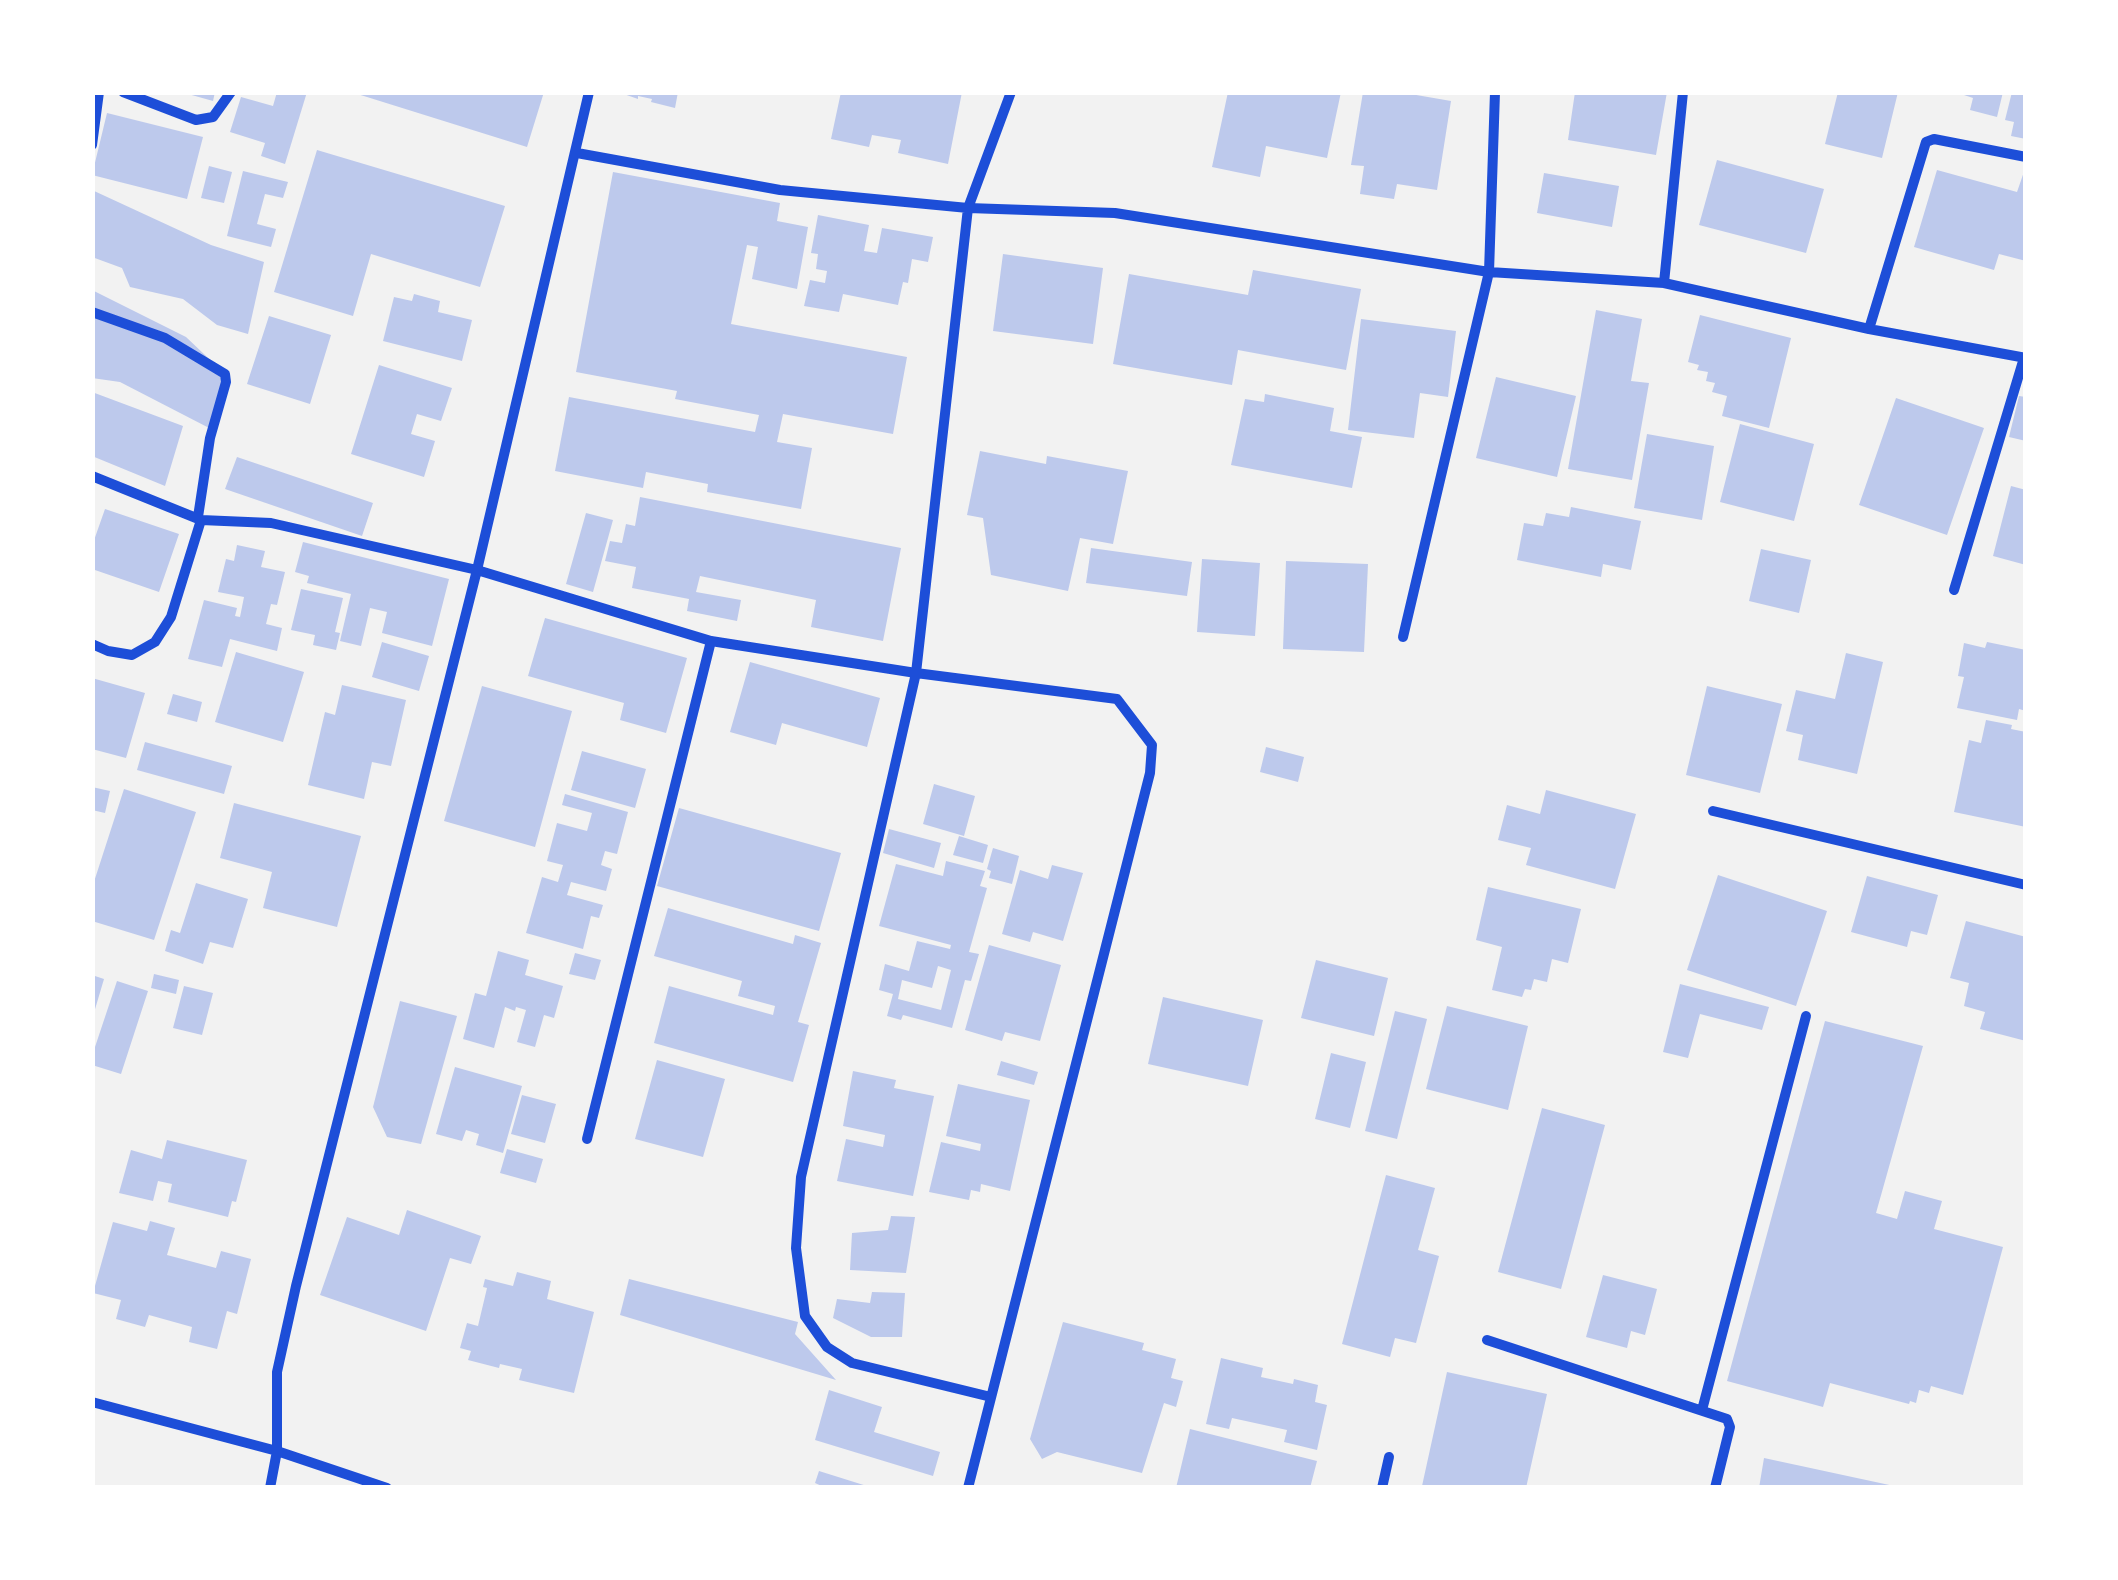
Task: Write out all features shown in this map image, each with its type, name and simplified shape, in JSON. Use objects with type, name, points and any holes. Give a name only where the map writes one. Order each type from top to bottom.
[{"type":"street","points":[[92,146],[99,92]]},
{"type":"street","points":[[123,92],[196,120],[213,117],[231,92]]},
{"type":"street","points":[[270,1488],[277,1450],[277,1372],[292,1303],[476,570],[589,92]]},
{"type":"street","points":[[991,1397],[852,1363],[826,1347],[805,1316],[796,1248],[800,1177],[916,673],[968,208],[1011,92]]},
{"type":"street","points":[[1403,637],[1489,272],[1495,92]]},
{"type":"street","points":[[1664,284],[1683,92]]},
{"type":"street","points":[[1870,329],[1926,142],[1934,139],[2026,157]]},
{"type":"street","points":[[577,153],[780,190],[968,208],[1114,213],[1489,272],[1664,284],[2025,358],[1954,590]]},
{"type":"street","points":[[92,312],[165,338],[224,374],[226,382],[207,458],[198,516],[201,520],[171,617],[155,642],[132,655],[92,644]]},
{"type":"street","points":[[92,476],[201,520],[272,524],[476,570],[711,641],[916,673],[1117,698],[1152,745],[1150,773],[968,1488]]},
{"type":"street","points":[[587,1139],[711,641]]},
{"type":"street","points":[[1713,812],[2026,885]]},
{"type":"street","points":[[1702,1410],[1806,1016]]},
{"type":"street","points":[[1486,1340],[1730,1422],[1715,1488]]},
{"type":"street","points":[[92,1402],[277,1450],[387,1488]]},
{"type":"street","points":[[1382,1488],[1389,1457]]},
{"type":"building","points":[[181,92],[215,92],[213,101]]},
{"type":"building","points":[[277,92],[307,92],[285,164],[261,156],[265,143],[230,132],[241,97],[273,106]]},
{"type":"building","points":[[351,92],[544,92],[527,147]]},
{"type":"building","points":[[618,92],[678,92],[675,108]]},
{"type":"building","points":[[841,92],[962,92],[948,164],[898,153],[901,140],[872,135],[869,147],[831,139]]},
{"type":"building","points":[[1228,92],[1341,92],[1327,158],[1266,146],[1260,177],[1212,167]]},
{"type":"building","points":[[1363,92],[1399,92],[1451,101],[1437,190],[1397,184],[1394,199],[1360,194],[1364,166],[1351,165]]},
{"type":"building","points":[[1575,92],[1667,92],[1656,155],[1568,140]]},
{"type":"building","points":[[1838,92],[1898,92],[1882,158],[1825,144]]},
{"type":"building","points":[[1955,92],[2003,92],[1997,117],[1970,110],[1973,98]]},
{"type":"building","points":[[2012,92],[2026,92],[2026,139],[2011,136],[2014,122],[2005,120]]},
{"type":"building","points":[[107,113],[203,137],[187,199],[92,175]]},
{"type":"building","points":[[317,150],[505,206],[480,287],[371,254],[353,316],[274,292]]},
{"type":"building","points":[[1717,160],[1824,189],[1806,253],[1699,225]]},
{"type":"building","points":[[209,166],[232,172],[224,203],[201,198]]},
{"type":"building","points":[[2026,166],[2026,261],[1999,254],[1994,270],[1914,247],[1937,170],[2017,192]]},
{"type":"building","points":[[243,171],[288,182],[283,198],[265,194],[257,224],[276,229],[271,247],[227,236]]},
{"type":"building","points":[[613,172],[780,203],[777,221],[808,227],[797,289],[752,279],[758,247],[747,245],[731,324],[907,357],[893,434],[783,414],[777,442],[812,448],[801,509],[707,492],[708,484],[646,472],[643,488],[555,471],[569,397],[755,432],[759,415],[675,399],[677,391],[576,372]]},
{"type":"building","points":[[1544,173],[1619,186],[1612,227],[1537,213]]},
{"type":"building","points":[[92,190],[211,245],[264,262],[248,334],[217,325],[183,299],[130,287],[122,268],[92,257]]},
{"type":"building","points":[[818,215],[869,225],[864,251],[877,253],[882,228],[933,237],[928,262],[912,259],[908,283],[903,282],[898,305],[843,294],[839,312],[804,306],[810,280],[825,283],[827,271],[816,269],[818,254],[811,253]]},
{"type":"building","points":[[1003,254],[1103,268],[1093,344],[993,331]]},
{"type":"building","points":[[1253,270],[1361,289],[1346,370],[1238,350],[1232,385],[1113,364],[1129,274],[1248,295]]},
{"type":"building","points":[[92,290],[186,337],[225,374],[213,430],[120,382],[92,378]]},
{"type":"building","points":[[414,294],[440,301],[438,312],[472,320],[462,361],[383,341],[394,297],[412,301]]},
{"type":"building","points":[[1596,310],[1642,319],[1631,381],[1649,383],[1632,480],[1568,469]]},
{"type":"building","points":[[1700,315],[1791,338],[1769,428],[1722,416],[1727,396],[1712,392],[1715,383],[1706,381],[1708,372],[1697,370],[1699,365],[1688,362]]},
{"type":"building","points":[[269,316],[331,335],[310,404],[247,384]]},
{"type":"building","points":[[1361,319],[1456,331],[1448,397],[1420,393],[1414,438],[1348,430]]},
{"type":"building","points":[[379,365],[452,388],[441,421],[417,414],[411,434],[435,441],[424,477],[351,454]]},
{"type":"building","points":[[1496,377],[1576,396],[1557,477],[1476,458]]},
{"type":"building","points":[[92,392],[183,426],[165,486],[92,456]]},
{"type":"building","points":[[1265,394],[1334,408],[1330,431],[1362,437],[1352,488],[1231,465],[1245,399],[1264,402]]},
{"type":"building","points":[[2019,396],[2026,397],[2026,441],[2009,437]]},
{"type":"building","points":[[1896,398],[1984,428],[1947,535],[1859,505]]},
{"type":"building","points":[[1740,424],[1814,444],[1794,521],[1720,502]]},
{"type":"building","points":[[1647,434],[1714,446],[1702,520],[1634,508]]},
{"type":"building","points":[[980,451],[1046,464],[1047,456],[1128,471],[1113,544],[1080,538],[1068,591],[991,575],[983,518],[967,515]]},
{"type":"building","points":[[237,457],[373,503],[362,536],[225,489]]},
{"type":"building","points":[[2011,486],[2026,490],[2026,565],[1993,556]]},
{"type":"building","points":[[640,497],[901,548],[883,641],[811,627],[816,600],[700,576],[696,592],[741,600],[737,621],[687,611],[689,599],[632,588],[636,567],[605,561],[610,541],[622,543],[626,524],[635,526]]},
{"type":"building","points":[[1571,507],[1641,521],[1631,570],[1603,564],[1601,577],[1517,560],[1524,523],[1543,526],[1546,513],[1569,517]]},
{"type":"building","points":[[105,509],[179,534],[159,592],[92,569],[92,546]]},
{"type":"building","points":[[586,513],[613,520],[593,592],[566,584]]},
{"type":"building","points":[[303,542],[449,579],[432,646],[382,633],[387,612],[370,608],[361,646],[340,641],[351,594],[307,583],[309,576],[295,572]]},
{"type":"building","points":[[237,545],[265,551],[261,567],[285,572],[277,605],[271,604],[266,624],[282,628],[277,651],[230,639],[222,667],[188,659],[204,600],[237,608],[235,616],[240,617],[244,597],[218,592],[226,559],[234,561]]},
{"type":"building","points":[[1091,548],[1192,562],[1187,596],[1086,583]]},
{"type":"building","points":[[1761,549],[1811,560],[1799,613],[1749,601]]},
{"type":"building","points":[[1202,559],[1260,563],[1255,636],[1197,632]]},
{"type":"building","points":[[1286,561],[1368,564],[1364,652],[1283,649]]},
{"type":"building","points":[[301,589],[343,598],[335,632],[340,633],[336,650],[313,645],[315,635],[291,630]]},
{"type":"building","points":[[545,618],[687,658],[666,733],[620,720],[624,703],[528,676]]},
{"type":"building","points":[[382,642],[429,656],[419,691],[372,677]]},
{"type":"building","points":[[1987,642],[2026,650],[2026,711],[2019,709],[2017,720],[1957,708],[1964,677],[1958,676],[1964,643],[1985,648]]},
{"type":"building","points":[[236,652],[304,672],[283,742],[215,722]]},
{"type":"building","points":[[1846,653],[1883,662],[1857,774],[1798,760],[1803,735],[1786,731],[1796,690],[1835,699]]},
{"type":"building","points":[[750,662],[880,698],[867,747],[782,723],[776,745],[730,732]]},
{"type":"building","points":[[92,678],[145,693],[126,758],[92,749]]},
{"type":"building","points":[[342,685],[406,700],[391,766],[372,762],[364,799],[308,785],[325,712],[335,715]]},
{"type":"building","points":[[482,686],[572,711],[535,847],[444,821]]},
{"type":"building","points":[[1707,686],[1782,704],[1760,793],[1686,775]]},
{"type":"building","points":[[173,694],[202,702],[197,722],[167,714]]},
{"type":"building","points":[[1986,720],[2026,732],[2026,827],[1954,812],[1969,740],[1981,743]]},
{"type":"building","points":[[145,742],[232,766],[224,794],[137,770]]},
{"type":"building","points":[[1266,747],[1304,757],[1298,782],[1260,772]]},
{"type":"building","points":[[582,751],[646,769],[635,808],[571,790]]},
{"type":"building","points":[[934,784],[975,796],[964,836],[923,824]]},
{"type":"building","points":[[92,787],[110,791],[105,813],[92,810]]},
{"type":"building","points":[[124,789],[196,812],[154,940],[92,921],[92,888]]},
{"type":"building","points":[[1546,790],[1636,814],[1615,889],[1526,865],[1531,848],[1498,840],[1507,805],[1540,814]]},
{"type":"building","points":[[565,794],[628,812],[617,854],[605,851],[601,865],[612,869],[606,891],[571,882],[567,895],[603,905],[599,918],[591,916],[583,949],[526,933],[542,877],[558,882],[563,865],[547,861],[557,823],[587,831],[592,813],[562,805]]},
{"type":"building","points":[[234,803],[361,836],[337,927],[263,908],[272,872],[220,858]]},
{"type":"building","points":[[679,808],[841,853],[819,931],[657,886]]},
{"type":"building","points":[[889,829],[941,843],[934,868],[883,853]]},
{"type":"building","points":[[959,836],[988,845],[983,863],[953,855]]},
{"type":"building","points":[[993,848],[1019,856],[1012,884],[989,878],[991,871],[987,869]]},
{"type":"building","points":[[946,861],[985,871],[980,886],[987,888],[969,952],[979,954],[971,981],[965,980],[952,1028],[903,1015],[901,1020],[887,1016],[893,994],[879,990],[885,964],[909,971],[917,941],[950,949],[951,945],[879,926],[896,864],[943,876]],"holes":[[[938,966],[951,970],[941,1010],[898,999],[902,980],[932,988]]]},
{"type":"building","points":[[1052,865],[1083,873],[1063,941],[1033,932],[1030,942],[1002,934],[1020,870],[1048,879]]},
{"type":"building","points":[[1718,875],[1827,911],[1796,1006],[1687,970]]},
{"type":"building","points":[[1867,876],[1938,895],[1927,935],[1911,931],[1907,947],[1851,932]]},
{"type":"building","points":[[196,883],[248,899],[233,948],[210,942],[203,964],[165,951],[171,930],[180,933]]},
{"type":"building","points":[[1488,887],[1581,909],[1568,963],[1552,959],[1547,982],[1534,979],[1531,990],[1525,989],[1522,997],[1492,990],[1502,947],[1476,940]]},
{"type":"building","points":[[668,908],[793,944],[795,935],[821,943],[798,1022],[809,1025],[793,1082],[654,1043],[669,986],[773,1015],[775,1006],[738,996],[742,981],[654,956]]},
{"type":"building","points":[[1966,921],[2026,937],[2026,1041],[1980,1029],[1985,1012],[1964,1006],[1969,983],[1950,978]]},
{"type":"building","points":[[989,945],[1061,965],[1040,1041],[1005,1032],[1002,1041],[965,1030]]},
{"type":"building","points":[[498,951],[529,960],[525,975],[563,986],[554,1018],[544,1015],[535,1047],[517,1042],[526,1010],[516,1007],[515,1011],[505,1007],[494,1048],[463,1039],[475,993],[486,996]]},
{"type":"building","points":[[575,953],[601,960],[595,980],[569,974]]},
{"type":"building","points":[[1316,960],[1388,978],[1374,1036],[1301,1018]]},
{"type":"building","points":[[154,974],[179,980],[176,994],[151,988]]},
{"type":"building","points":[[92,975],[104,979],[93,1016],[92,1016]]},
{"type":"building","points":[[117,981],[148,991],[121,1074],[92,1065]]},
{"type":"building","points":[[1680,984],[1769,1007],[1762,1030],[1700,1014],[1688,1058],[1663,1052]]},
{"type":"building","points":[[184,986],[213,993],[202,1035],[173,1028]]},
{"type":"building","points":[[1163,997],[1263,1020],[1248,1086],[1148,1064]]},
{"type":"building","points":[[400,1001],[457,1016],[421,1144],[387,1137],[373,1107]]},
{"type":"building","points":[[1447,1006],[1528,1026],[1508,1110],[1426,1089]]},
{"type":"building","points":[[1395,1011],[1427,1019],[1397,1139],[1365,1131]]},
{"type":"building","points":[[1825,1021],[1923,1046],[1876,1213],[1897,1219],[1905,1191],[1942,1201],[1934,1229],[2003,1247],[1963,1395],[1931,1386],[1929,1393],[1919,1390],[1916,1403],[1909,1404],[1830,1383],[1823,1407],[1727,1381]]},
{"type":"building","points":[[1331,1053],[1366,1062],[1350,1128],[1315,1119]]},
{"type":"building","points":[[657,1060],[725,1079],[703,1157],[635,1139]]},
{"type":"building","points":[[1001,1061],[1038,1072],[1034,1085],[997,1075]]},
{"type":"building","points":[[455,1067],[522,1086],[503,1153],[476,1145],[479,1134],[466,1130],[462,1141],[436,1134]]},
{"type":"building","points":[[853,1071],[896,1080],[894,1088],[934,1096],[913,1196],[837,1181],[846,1139],[883,1147],[885,1135],[843,1126]]},
{"type":"building","points":[[958,1084],[1030,1100],[1010,1191],[981,1184],[980,1192],[971,1190],[969,1200],[929,1192],[941,1142],[980,1151],[981,1144],[946,1136]]},
{"type":"building","points":[[522,1095],[556,1104],[545,1143],[511,1134]]},
{"type":"building","points":[[1542,1108],[1605,1125],[1561,1289],[1498,1272]]},
{"type":"building","points":[[167,1140],[247,1160],[228,1217],[168,1202],[172,1184],[158,1181],[153,1201],[119,1193],[131,1150],[162,1159]]},
{"type":"building","points":[[507,1149],[543,1159],[536,1183],[500,1173]]},
{"type":"building","points":[[1386,1175],[1435,1188],[1418,1250],[1439,1256],[1416,1343],[1395,1338],[1390,1357],[1342,1344]]},
{"type":"building","points":[[407,1210],[481,1236],[471,1264],[450,1258],[426,1331],[320,1295],[347,1217],[399,1235]]},
{"type":"building","points":[[891,1216],[915,1217],[906,1273],[850,1270],[852,1233],[888,1230]]},
{"type":"building","points":[[150,1221],[175,1228],[167,1255],[216,1268],[221,1251],[251,1259],[237,1314],[227,1311],[217,1349],[189,1342],[192,1327],[149,1315],[145,1327],[116,1319],[121,1300],[93,1293],[113,1222],[147,1231]]},
{"type":"building","points":[[517,1272],[551,1281],[547,1299],[594,1312],[574,1393],[519,1380],[522,1369],[468,1360],[471,1351],[460,1348],[467,1323],[478,1326],[487,1288],[483,1287],[485,1279],[513,1286]]},
{"type":"building","points":[[1603,1275],[1657,1289],[1645,1335],[1631,1331],[1627,1348],[1586,1337]]},
{"type":"building","points":[[629,1279],[798,1322],[795,1334],[836,1380],[620,1315]]},
{"type":"building","points":[[872,1292],[905,1293],[902,1337],[871,1337],[833,1318],[837,1299],[870,1303]]},
{"type":"building","points":[[1063,1322],[1144,1343],[1142,1350],[1176,1359],[1171,1378],[1183,1381],[1176,1407],[1164,1403],[1142,1473],[1057,1452],[1042,1459],[1030,1439]]},
{"type":"building","points":[[1221,1358],[1263,1368],[1261,1377],[1318,1385],[1315,1402],[1327,1405],[1317,1450],[1284,1442],[1287,1430],[1232,1418],[1229,1429],[1206,1424]]},
{"type":"building","points":[[1447,1372],[1547,1394],[1526,1488],[1422,1486]]},
{"type":"building","points":[[829,1390],[882,1407],[874,1432],[940,1452],[933,1476],[815,1440]]},
{"type":"building","points":[[1190,1429],[1317,1461],[1310,1488],[1176,1488]]},
{"type":"building","points":[[1764,1458],[1894,1486],[1894,1488],[1759,1488]]},
{"type":"building","points":[[819,1471],[870,1487],[826,1488],[815,1483]]}]
